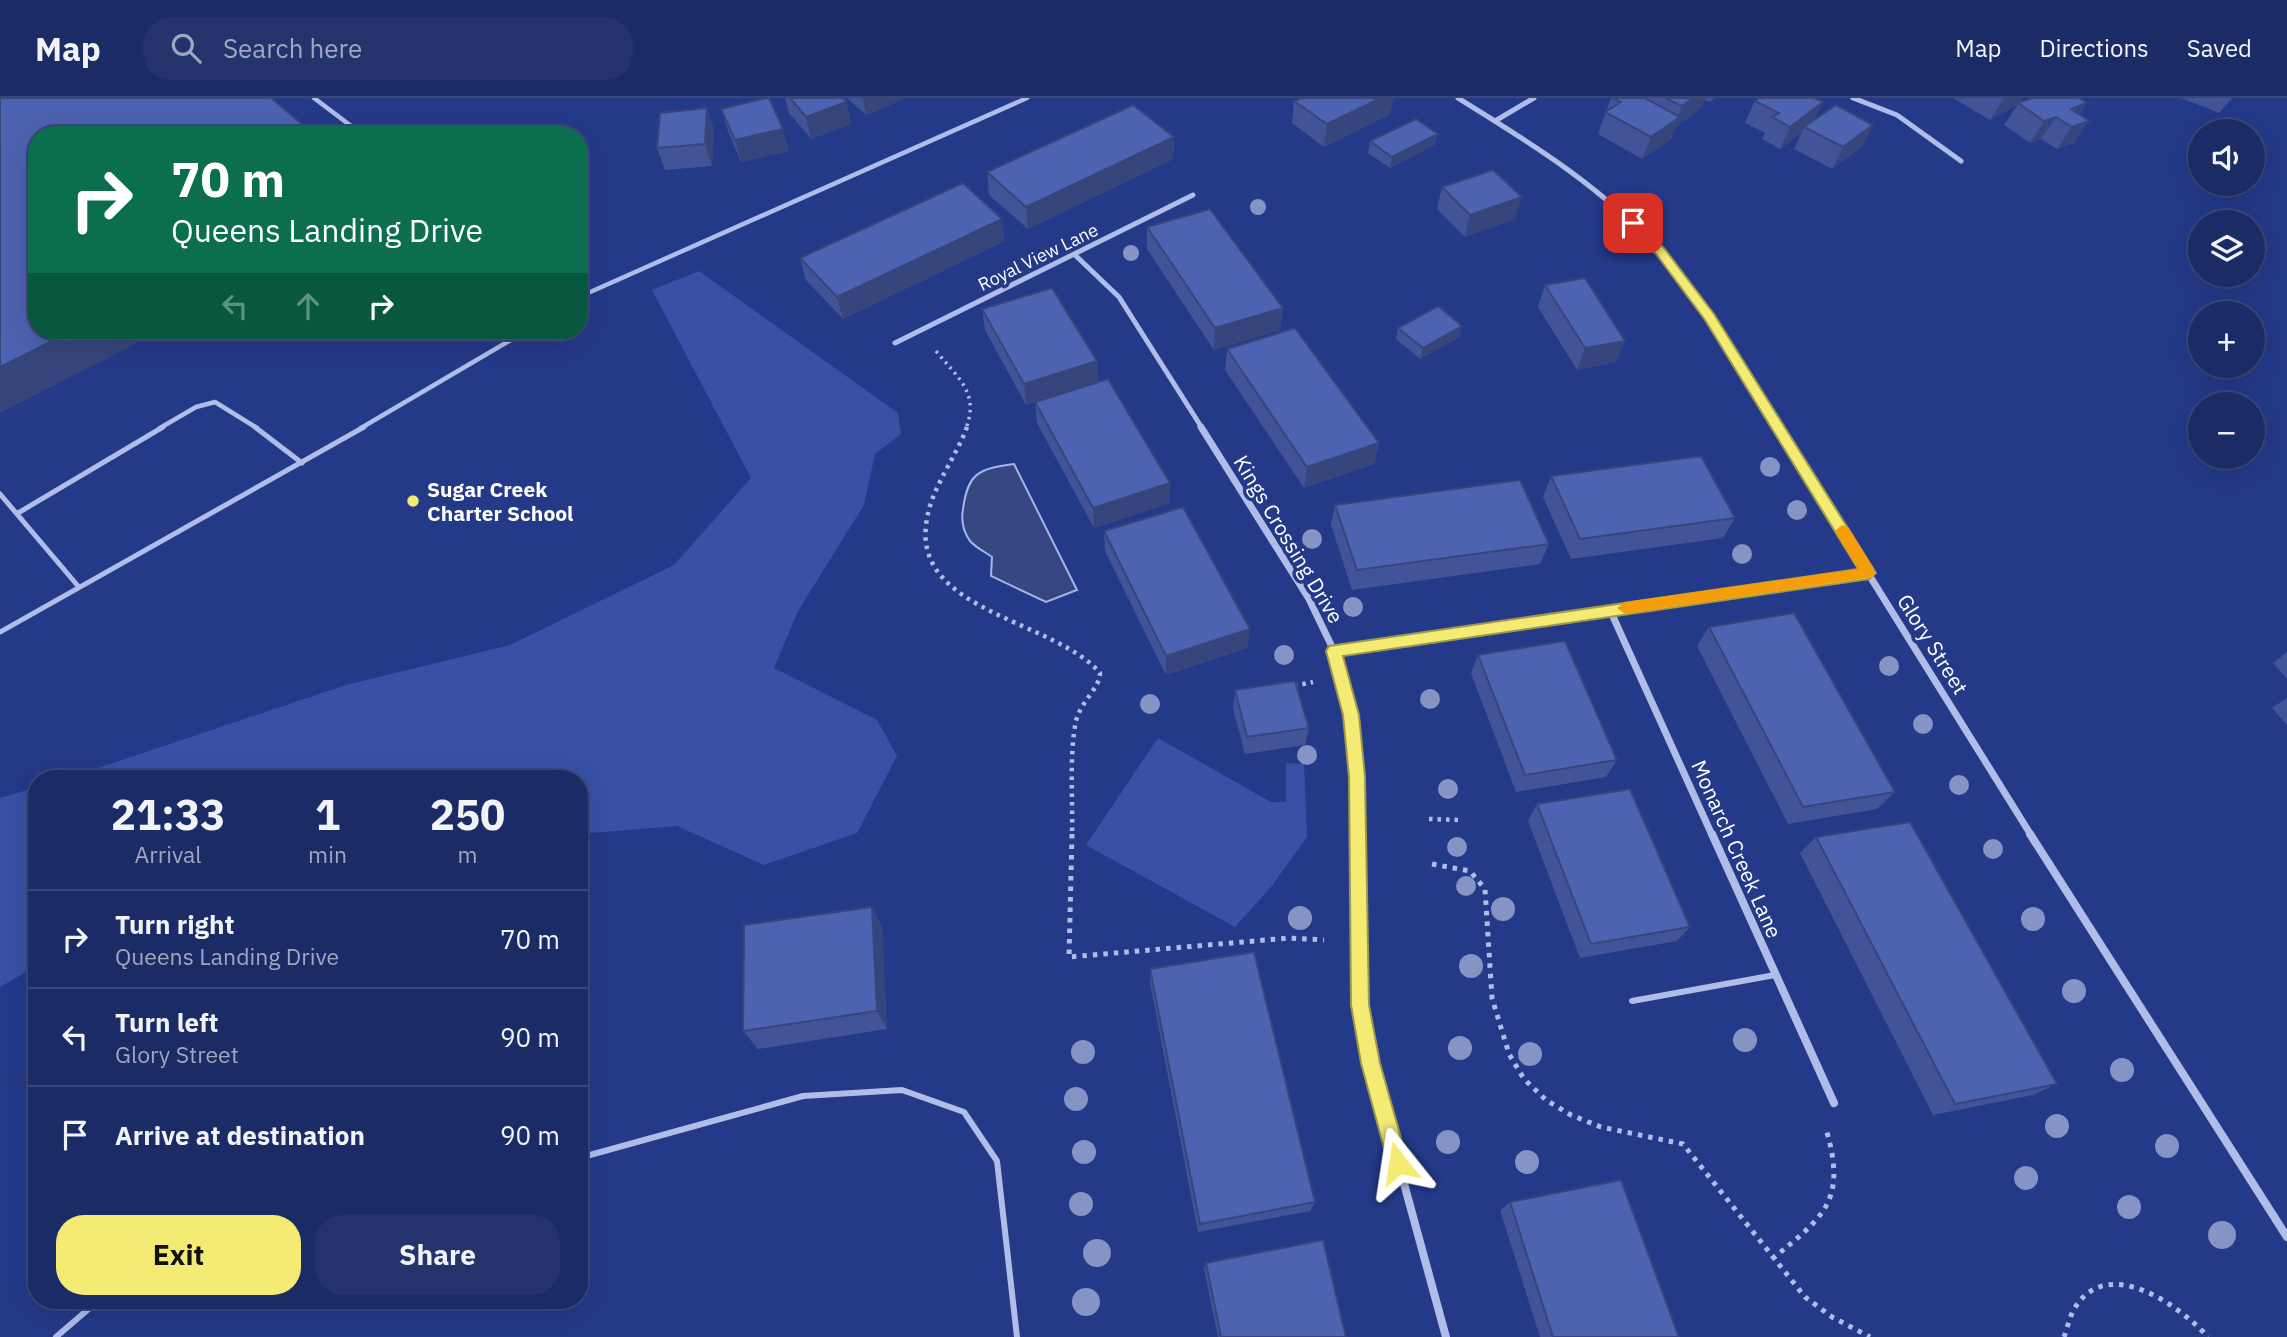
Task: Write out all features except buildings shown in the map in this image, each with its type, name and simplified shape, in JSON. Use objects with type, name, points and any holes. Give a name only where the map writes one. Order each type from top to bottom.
[{"type":"street","name":"Glory Street","points":[[1458,98],[1550,157],[1619,210],[1660,251],[1709,317],[2101,947],[2287,1237]]},
{"type":"street","points":[[1495,121],[1534,98]]},
{"type":"street","points":[[1853,98],[1897,115],[1961,161]]},
{"type":"street","name":"Royal View Lane","points":[[895,343],[1193,195]]},
{"type":"street","name":"Kings Crossing Drive","points":[[1075,255],[1119,297],[1309,599],[1334,651],[1351,715],[1357,777],[1360,1005],[1371,1063],[1446,1337]]},
{"type":"street","points":[[1334,651],[1869,573]]},
{"type":"street","name":"Monarch Creek Lane","points":[[1610,610],[1834,1103]]},
{"type":"lane","points":[[314,98],[351,126]]},
{"type":"lane","points":[[588,293],[1027,98]]},
{"type":"lane","points":[[0,632],[302,463],[511,340]]},
{"type":"lane","points":[[18,513],[196,407],[215,402],[238,414],[302,463]]},
{"type":"lane","points":[[0,494],[78,586]]},
{"type":"lane","points":[[1632,1001],[1775,975]]},
{"type":"lane","points":[[588,1156],[803,1096],[902,1090],[964,1112],[997,1161],[1017,1337]]},
{"type":"lane","points":[[56,1337],[89,1309]]},
{"type":"path","points":[[930,345],[967,389],[973,411],[932,495],[924,524],[925,541],[933,562],[947,584],[959,595],[1064,646],[1093,663],[1100,673],[1100,681],[1081,702],[1075,725],[1069,957],[1289,938],[1324,940]]},
{"type":"path","points":[[1290,686],[1313,682]]},
{"type":"path","points":[[1429,819],[1459,820]]},
{"type":"path","points":[[1432,864],[1460,865],[1479,877],[1485,889],[1492,998],[1509,1054],[1524,1079],[1546,1100],[1571,1115],[1601,1127],[1683,1144],[1772,1259],[1805,1297],[1832,1317],[1870,1337]]},
{"type":"path","points":[[1772,1259],[1815,1225],[1828,1209],[1835,1191],[1833,1150],[1824,1125]]},
{"type":"path","points":[[2064,1337],[2075,1303],[2094,1289],[2118,1284],[2146,1289],[2171,1303],[2208,1337]]},
{"type":"shaded area","points":[[699,271],[898,413],[901,434],[875,454],[864,505],[798,611],[774,668],[877,720],[897,756],[857,833],[764,865],[677,826],[588,833],[588,770],[92,770],[346,685],[510,645],[674,565],[751,478],[652,290]]},
{"type":"shaded area","points":[[1014,464],[1077,590],[1046,602],[991,576],[992,557],[970,541],[963,525],[965,497],[972,480],[983,471]]},
{"type":"shaded area","points":[[1158,738],[1271,802],[1286,802],[1286,763],[1304,764],[1307,837],[1271,887],[1235,927],[1086,845]]},
{"type":"shaded area","points":[[28,790],[28,971],[0,987],[0,798]]},
{"type":"slow traffic","points":[[1625,608],[1869,573],[1842,531]]},
{"type":"place","name":"Sugar Creek Charter School","points":[[413,501]]},
{"type":"route","points":[[1398,1163],[1371,1063],[1360,1005],[1357,777],[1351,715],[1334,651],[1869,573],[1709,317],[1660,251],[1633,223]]}]
